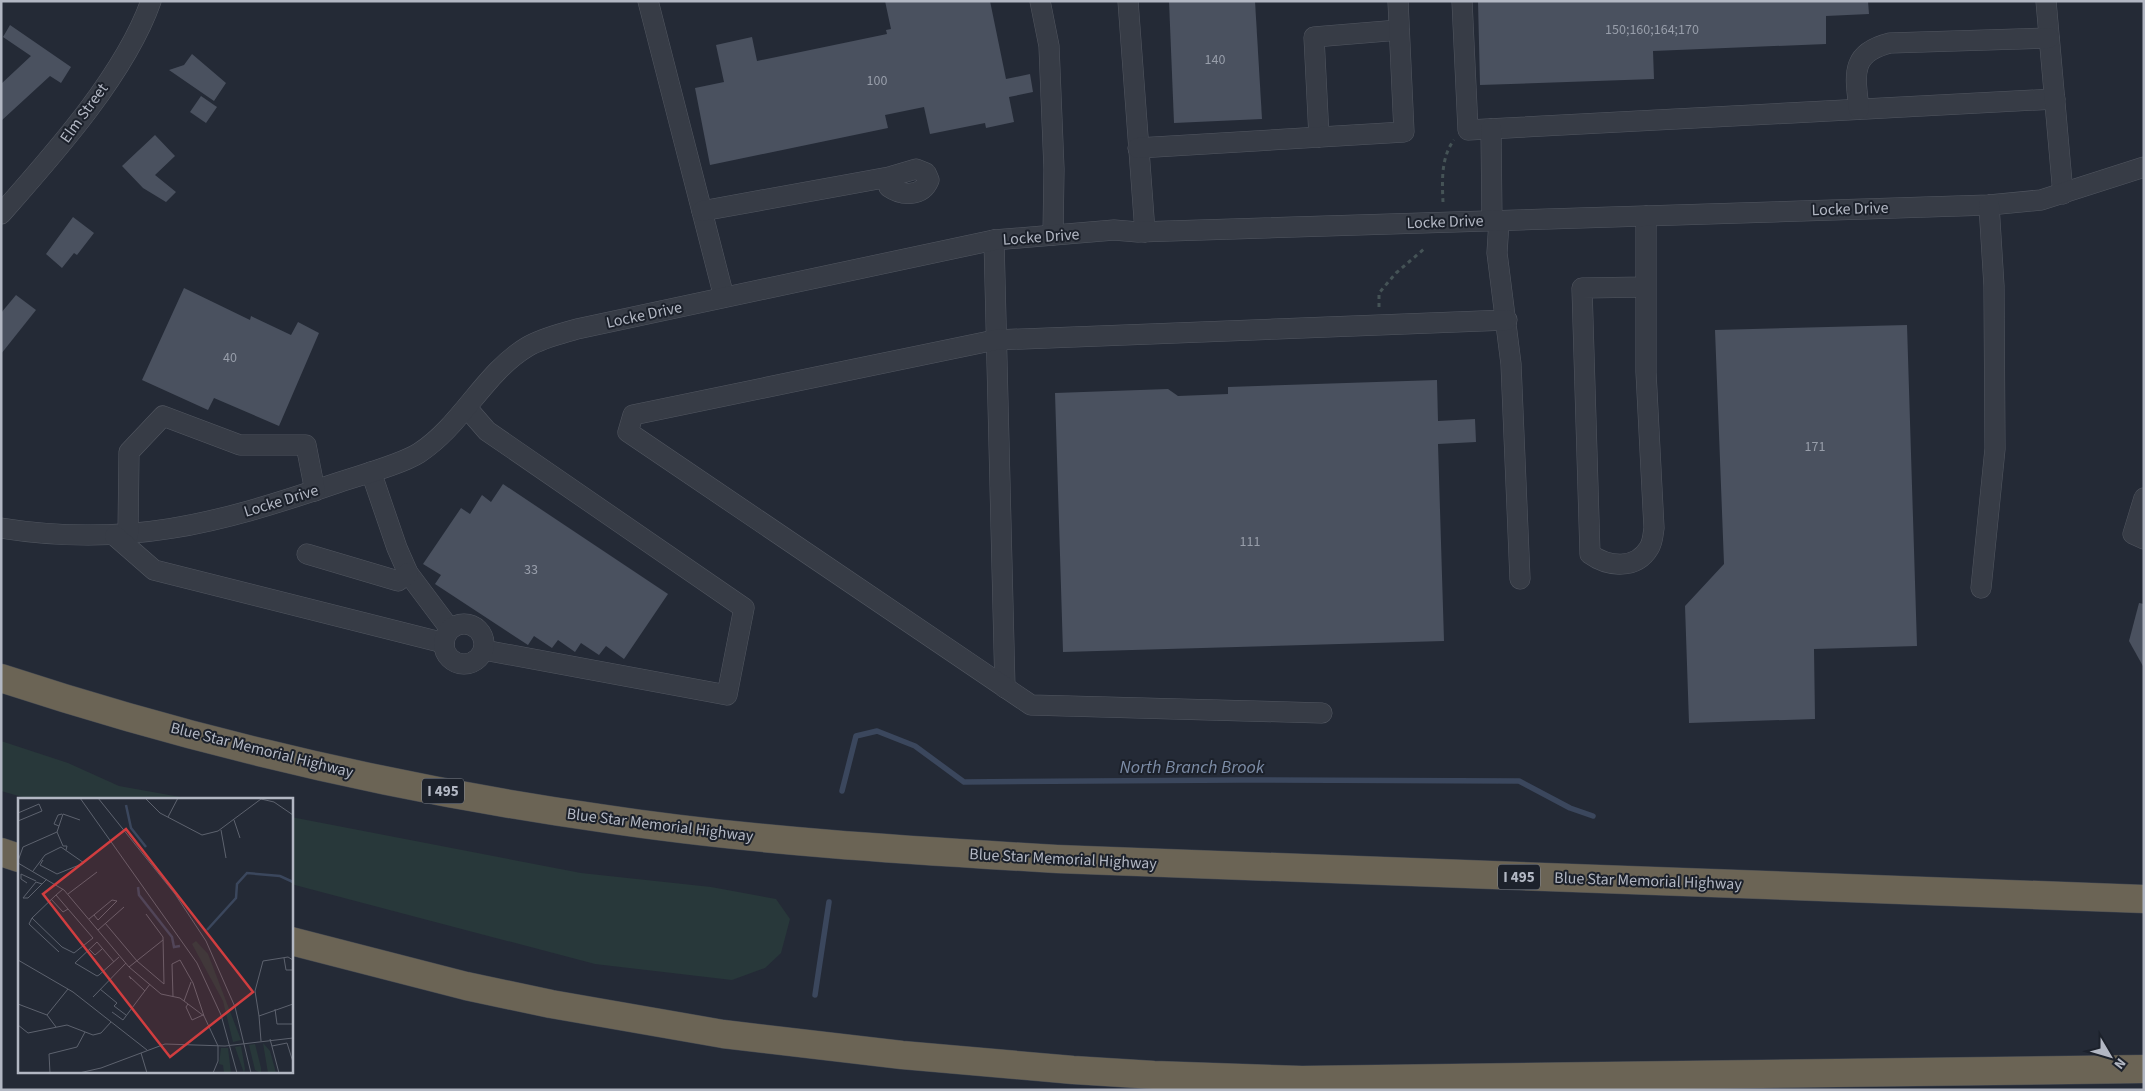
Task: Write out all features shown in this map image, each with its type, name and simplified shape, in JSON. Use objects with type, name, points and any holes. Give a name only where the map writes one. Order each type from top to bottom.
[{"type":"highway","name":"Blue Star Memorial Highway","points":[[1,678],[207,738],[411,785],[599,818],[751,837],[886,849],[1057,860],[2144,899]]},
{"type":"highway","points":[[1,852],[18,858]]},
{"type":"highway","points":[[292,941],[466,986],[552,1004],[704,1031],[830,1048],[1082,1070],[1236,1079],[1386,1080],[2144,1069]]},
{"type":"street","name":"Elm Street","points":[[1,214],[89,108],[135,37],[151,1]]},
{"type":"street","points":[[648,1],[724,298]]},
{"type":"street","points":[[1040,1],[1049,46],[1054,169],[1053,235]]},
{"type":"street","points":[[1128,1],[1145,232]]},
{"type":"street","points":[[1138,148],[1404,132],[1398,1]]},
{"type":"street","points":[[1462,1],[1468,130],[2055,99]]},
{"type":"street","points":[[2046,1],[2063,194]]},
{"type":"street","points":[[1319,137],[1314,37],[1399,30]]},
{"type":"street","points":[[1859,109],[1856,82],[1857,66],[1862,57],[1874,47],[1890,44],[2049,38]]},
{"type":"street","points":[[1491,128],[1497,253],[1507,320],[1520,579]]},
{"type":"street","name":"Locke Drive","points":[[1,528],[44,535],[122,535],[178,529],[219,520],[371,472],[418,453],[446,431],[508,362],[527,347],[577,328],[994,240],[1114,230],[1145,232],[1989,205],[2041,200],[2144,166]]},
{"type":"street","points":[[702,211],[889,177]]},
{"type":"street","points":[[1981,588],[1995,449],[1994,286],[1989,205]]},
{"type":"street","points":[[1646,216],[1646,287],[1646,372],[1654,528],[1650,546],[1643,556],[1628,563],[1614,565],[1600,561],[1590,554],[1582,288],[1646,287]]},
{"type":"street","points":[[994,240],[995,340],[1006,688]]},
{"type":"street","points":[[1322,713],[1032,705],[628,432],[633,415],[995,340],[1507,320]]},
{"type":"street","points":[[467,408],[487,431],[744,608],[727,695],[484,650]]},
{"type":"street","points":[[315,490],[306,445],[240,445],[163,416],[129,452],[122,535],[154,570],[447,636]]},
{"type":"street","points":[[371,472],[396,548],[408,572],[447,636],[446,653],[450,659],[462,665],[476,661],[484,650],[482,636],[473,626],[459,625],[447,636]]},
{"type":"street","points":[[2144,498],[2133,534],[2144,539]]},
{"type":"street","points":[[307,554],[398,581],[408,572]]},
{"type":"path","points":[[1443,202],[1442,173],[1449,146],[1460,132],[1468,130]]},
{"type":"path","points":[[1379,311],[1379,293],[1396,273],[1424,249]]},
{"type":"shaded area","points":[[1,741],[68,763],[119,786],[186,798],[26,798],[1,791]]},
{"type":"shaded area","points":[[292,817],[581,873],[711,887],[776,899],[790,919],[781,953],[765,968],[732,980],[595,964],[292,884]]},
{"type":"building","points":[[885,1],[990,1],[1006,79],[1030,74],[1033,92],[1009,97],[1014,122],[986,128],[985,123],[930,134],[924,107],[885,115],[888,128],[710,165],[695,88],[724,82],[716,45],[752,37],[757,61],[887,34],[886,30],[891,29]]},
{"type":"building","points":[[1169,1],[1255,1],[1262,119],[1174,123]]},
{"type":"building","points":[[1478,1],[1868,1],[1869,14],[1826,16],[1826,44],[1653,51],[1654,79],[1480,85]]},
{"type":"building","points":[[10,25],[71,67],[61,83],[50,76],[1,121],[1,84],[31,56],[3,37]]},
{"type":"building","points":[[192,54],[226,83],[214,101],[169,70],[184,65]]},
{"type":"building","points":[[201,96],[217,107],[206,123],[190,112]]},
{"type":"building","points":[[155,135],[175,156],[155,175],[176,192],[166,202],[143,188],[122,166]]},
{"type":"building","points":[[73,217],[94,233],[77,255],[74,253],[62,268],[46,254]]},
{"type":"building","points":[[184,288],[250,320],[251,316],[291,335],[298,322],[319,333],[279,426],[214,398],[208,410],[142,380]]},
{"type":"building","points":[[16,295],[36,310],[1,354],[1,313]]},
{"type":"building","points":[[1907,325],[1917,646],[1814,649],[1815,719],[1689,723],[1685,606],[1724,564],[1715,330]]},
{"type":"building","points":[[1437,380],[1438,421],[1475,419],[1476,442],[1438,444],[1444,641],[1063,652],[1055,393],[1168,389],[1178,396],[1228,394],[1228,387]]},
{"type":"building","points":[[503,484],[668,594],[624,659],[606,646],[599,655],[581,643],[575,652],[558,640],[552,648],[534,636],[528,645],[435,584],[441,575],[423,564],[461,508],[470,514],[482,495],[491,502]]},
{"type":"building","points":[[2139,603],[2144,604],[2144,668],[2129,641]]},
{"type":"waterway","name":"North Branch Brook","points":[[842,791],[856,736],[877,731],[915,746],[964,782],[1239,780],[1519,781],[1570,808],[1593,816]]},
{"type":"waterway","name":"North Branch Brook","points":[[815,995],[829,902]]}]
